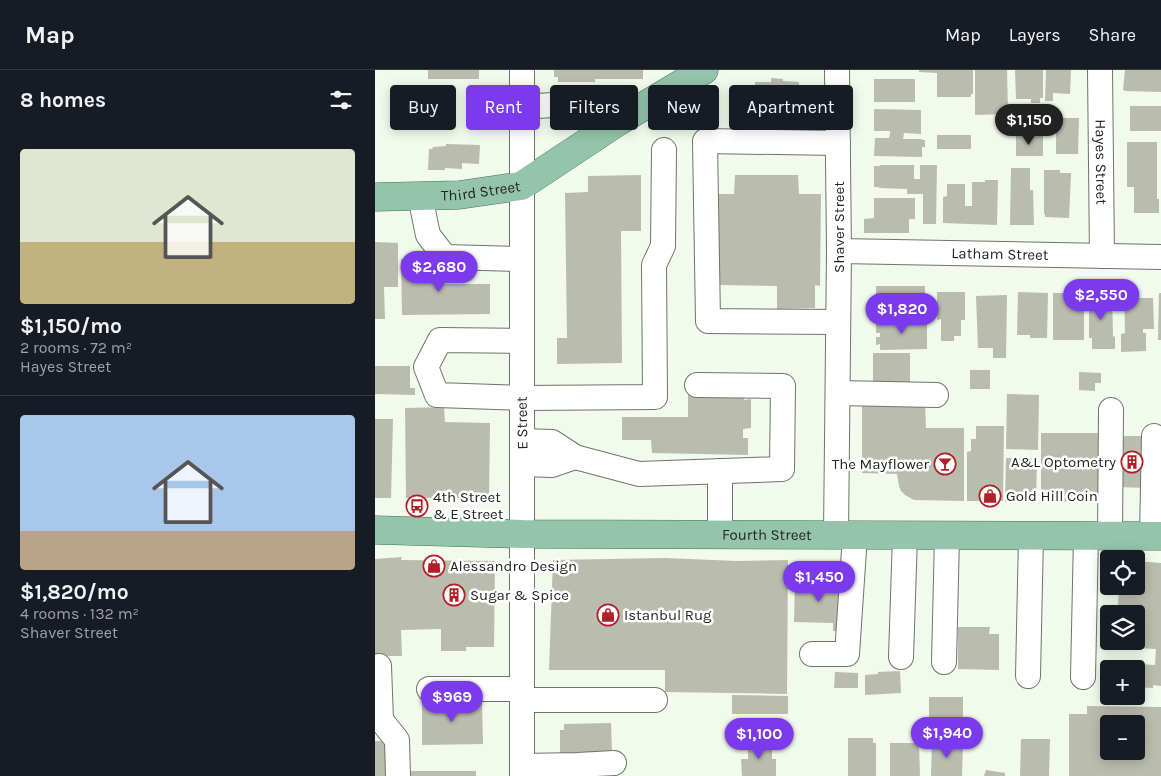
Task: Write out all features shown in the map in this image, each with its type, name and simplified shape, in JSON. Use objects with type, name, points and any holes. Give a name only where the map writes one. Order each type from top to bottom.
[{"type":"main road","name":"Third Street","points":[[638,110],[704,70]]},
{"type":"main road","name":"Third Street","points":[[375,197],[459,195],[521,186],[607,130]]},
{"type":"main road","name":"Fourth Street","points":[[375,530],[522,534],[1157,536]]},
{"type":"street","name":"E Street","points":[[522,70],[522,85]]},
{"type":"street","name":"Shaver Street","points":[[812,654],[847,654],[846,535],[838,393],[837,70]]},
{"type":"street","name":"Hayes Street","points":[[1100,70],[1102,256]]},
{"type":"street","name":"E Street","points":[[522,130],[522,771]]},
{"type":"street","points":[[838,143],[705,141],[708,321],[838,322]]},
{"type":"street","points":[[521,341],[441,340],[425,367],[437,395],[522,398],[655,397],[655,266],[663,246],[665,150]]},
{"type":"street","points":[[420,196],[427,235],[445,257],[521,259]]},
{"type":"street","name":"Latham Street","points":[[839,251],[1161,257]]},
{"type":"street","points":[[523,441],[552,442],[575,457],[639,474],[782,469],[783,386],[697,385]]},
{"type":"street","points":[[838,393],[936,395]]},
{"type":"street","points":[[1083,677],[1111,410]]},
{"type":"street","points":[[1153,436],[1157,536]]},
{"type":"street","points":[[523,464],[552,465],[575,457]]},
{"type":"street","points":[[720,471],[720,535]]},
{"type":"street","points":[[901,657],[905,536]]},
{"type":"street","points":[[944,662],[947,536]]},
{"type":"street","points":[[1028,676],[1031,536]]},
{"type":"street","points":[[379,666],[381,720],[397,740],[398,776]]},
{"type":"street","points":[[429,689],[655,700]]},
{"type":"street","points":[[522,771],[615,763]]},
{"type":"building","points":[[428,70],[479,70],[479,79],[428,79]]},
{"type":"building","points":[[554,70],[643,70],[643,79],[595,79],[595,82],[558,82],[558,77],[554,77]]},
{"type":"building","points":[[919,70],[973,70],[973,94],[971,94],[971,97],[937,97],[937,73],[919,72]]},
{"type":"building","points":[[975,70],[1007,70],[1008,114],[975,115]]},
{"type":"building","points":[[1015,70],[1043,70],[1043,98],[1040,98],[1040,103],[1031,103],[1031,99],[1016,99]]},
{"type":"building","points":[[1046,70],[1071,70],[1070,94],[1053,93],[1053,101],[1045,101]]},
{"type":"building","points":[[1125,70],[1161,70],[1161,92],[1123,90]]},
{"type":"building","points":[[771,78],[783,79],[783,81],[799,82],[799,85],[755,85],[755,82],[771,82]]},
{"type":"building","points":[[874,79],[915,79],[915,102],[874,102]]},
{"type":"building","points":[[1130,106],[1161,106],[1161,131],[1130,131]]},
{"type":"building","points":[[874,109],[921,110],[921,134],[904,133],[903,139],[925,140],[925,147],[922,147],[922,157],[874,156],[875,138],[889,138],[890,131],[874,131]]},
{"type":"building","points":[[1056,118],[1079,118],[1078,154],[1056,154]]},
{"type":"building","points":[[937,135],[971,135],[971,149],[937,149]]},
{"type":"building","points":[[1016,136],[1043,136],[1043,156],[1016,156]]},
{"type":"building","points":[[1127,142],[1157,142],[1157,199],[1159,199],[1159,213],[1134,213],[1134,187],[1127,187]]},
{"type":"building","points":[[446,144],[480,145],[479,164],[462,163],[462,169],[428,170],[429,149],[446,146]]},
{"type":"building","points":[[914,165],[914,179],[920,179],[920,165],[937,165],[936,224],[923,224],[923,194],[907,194],[907,189],[874,187],[874,166]]},
{"type":"building","points":[[1011,168],[1030,168],[1030,190],[1033,190],[1034,225],[1010,225]]},
{"type":"building","points":[[1044,170],[1060,170],[1060,173],[1071,173],[1069,218],[1045,217]]},
{"type":"building","points":[[641,175],[641,231],[621,231],[622,363],[557,364],[557,338],[567,338],[565,193],[588,192],[588,176]]},
{"type":"building","points":[[735,175],[798,175],[799,194],[821,194],[820,286],[815,285],[815,308],[777,309],[777,286],[717,285],[717,194],[734,194]]},
{"type":"building","points":[[985,180],[998,180],[997,225],[943,223],[943,197],[947,196],[947,184],[965,184],[965,206],[972,206],[972,182],[985,182]]},
{"type":"building","points":[[874,198],[915,198],[915,219],[909,219],[909,233],[864,233],[864,219],[874,218]]},
{"type":"building","points":[[375,242],[398,243],[398,287],[384,287],[385,319],[375,319]]},
{"type":"building","points":[[401,259],[435,259],[435,284],[490,284],[490,314],[402,315]]},
{"type":"building","points":[[876,286],[925,286],[925,312],[876,311]]},
{"type":"building","points":[[1138,290],[1138,298],[1153,298],[1154,329],[1143,329],[1143,333],[1146,333],[1146,351],[1121,352],[1121,334],[1125,333],[1124,291]]},
{"type":"building","points":[[937,292],[965,292],[965,320],[961,320],[961,336],[954,336],[954,341],[941,341],[941,319],[937,320]]},
{"type":"building","points":[[1018,292],[1048,293],[1047,338],[1030,338],[1030,335],[1017,335]]},
{"type":"building","points":[[1092,292],[1112,292],[1115,349],[1092,349],[1092,338],[1089,338],[1089,298],[1092,298]]},
{"type":"building","points":[[1053,293],[1084,293],[1084,340],[1053,340]]},
{"type":"building","points":[[1159,293],[1161,293],[1161,340],[1158,340]]},
{"type":"building","points":[[1007,295],[1006,358],[993,358],[993,348],[978,348],[976,296]]},
{"type":"building","points":[[927,320],[927,349],[880,350],[880,344],[876,345],[876,337],[880,337],[880,333],[876,333],[876,323],[880,323],[880,321]]},
{"type":"building","points":[[873,353],[910,353],[910,388],[873,388]]},
{"type":"building","points":[[375,366],[410,366],[410,388],[415,388],[415,395],[375,394]]},
{"type":"building","points":[[970,370],[990,370],[990,389],[970,389]]},
{"type":"building","points":[[1079,372],[1101,373],[1101,383],[1095,383],[1095,391],[1079,390]]},
{"type":"building","points":[[688,390],[745,390],[744,400],[751,399],[751,428],[743,429],[743,438],[748,438],[748,455],[652,453],[651,440],[622,440],[622,417],[688,417]]},
{"type":"building","points":[[1007,394],[1039,395],[1038,450],[1006,449]]},
{"type":"building","points":[[862,400],[925,400],[926,428],[964,428],[964,501],[914,500],[901,491],[897,474],[862,473]]},
{"type":"building","points":[[444,407],[445,422],[490,423],[489,498],[406,498],[405,408]]},
{"type":"building","points":[[375,419],[393,419],[391,498],[375,498]]},
{"type":"building","points":[[976,426],[1004,426],[1003,501],[967,501],[967,452],[971,451],[971,439],[976,439]]},
{"type":"building","points":[[1041,433],[1098,433],[1098,452],[1103,452],[1100,501],[1041,502]]},
{"type":"building","name":"A&L Optometry","points":[[1118,436],[1146,436],[1146,488],[1117,487]]},
{"type":"building","points":[[1006,458],[1037,459],[1036,503],[1005,502]]},
{"type":"building","points":[[402,557],[401,560],[495,561],[494,647],[466,647],[466,651],[441,651],[441,629],[401,630],[402,656],[375,656],[375,559]]},
{"type":"building","points":[[665,558],[737,561],[788,560],[787,694],[665,692],[665,670],[549,670],[553,560]]},
{"type":"building","points":[[1145,562],[1161,563],[1161,686],[1153,685],[1153,688],[1145,688],[1145,664],[1155,665],[1156,649],[1145,648],[1145,605],[1118,605],[1119,595],[1145,595]]},
{"type":"building","points":[[795,582],[843,583],[842,631],[833,631],[833,623],[794,622]]},
{"type":"building","points":[[958,627],[990,627],[989,634],[999,634],[999,670],[958,669]]},
{"type":"building","points":[[900,671],[901,693],[865,695],[865,675],[878,674],[878,672]]},
{"type":"building","points":[[835,672],[858,673],[858,688],[834,688]]},
{"type":"building","points":[[732,695],[788,696],[788,714],[732,714]]},
{"type":"building","points":[[929,697],[963,697],[963,740],[929,740]]},
{"type":"building","points":[[422,701],[482,701],[483,744],[422,745]]},
{"type":"building","points":[[1087,706],[1161,707],[1161,776],[1069,776],[1069,714],[1087,714]]},
{"type":"building","points":[[611,723],[612,754],[560,755],[560,730],[564,730],[564,724]]},
{"type":"building","points":[[848,738],[873,738],[873,743],[876,743],[876,776],[848,776]]},
{"type":"building","points":[[1021,739],[1050,739],[1049,776],[1020,776]]},
{"type":"building","points":[[375,741],[392,741],[392,776],[375,776]]},
{"type":"building","points":[[748,741],[772,741],[772,759],[776,759],[776,776],[742,776],[741,759],[748,759]]},
{"type":"building","points":[[932,742],[963,743],[962,776],[931,776]]},
{"type":"building","points":[[890,743],[919,743],[920,776],[890,776]]},
{"type":"building","points":[[986,770],[1005,773],[1005,776],[984,776]]},
{"type":"building","points":[[411,771],[476,771],[476,776],[411,776]]},
{"type":"place","name":"A&L Optometry","points":[[1132,462]]},
{"type":"place","name":"The Mayflower","points":[[945,464]]},
{"type":"place","name":"Gold Hill Coin","points":[[990,496]]},
{"type":"place","name":"4th Street & E Street","points":[[417,506]]},
{"type":"place","name":"Alessandro Design","points":[[434,566]]},
{"type":"place","name":"Sugar & Spice","points":[[454,595]]},
{"type":"place","name":"Istanbul Rug","points":[[608,615]]}]
